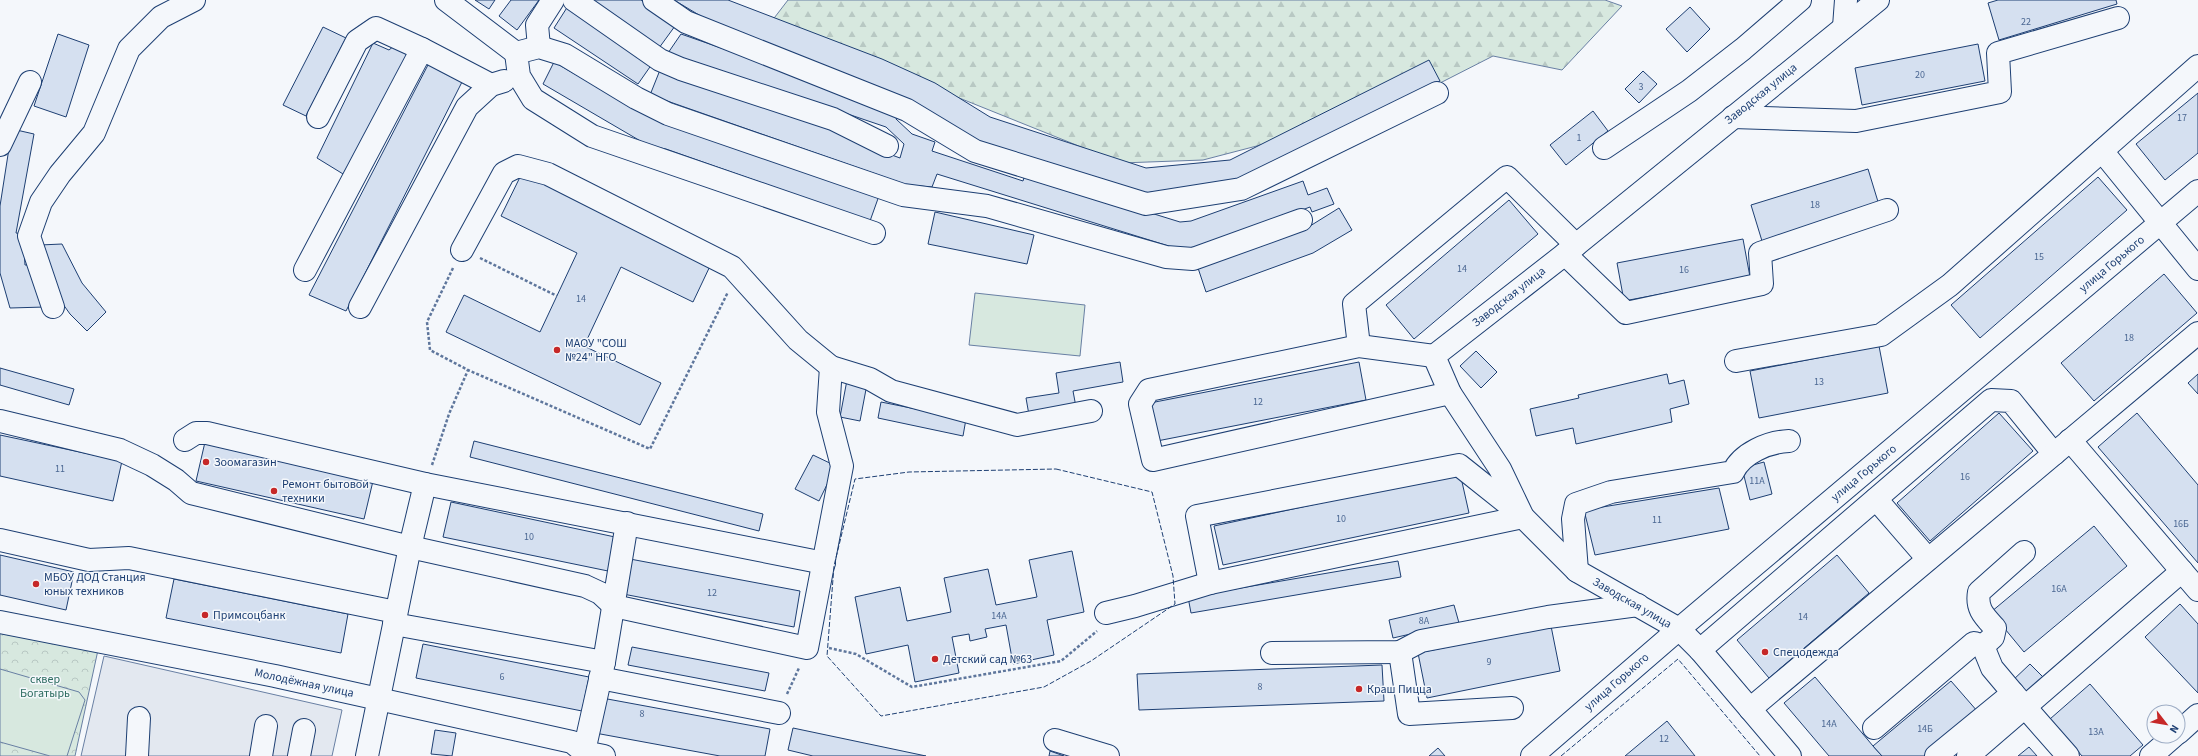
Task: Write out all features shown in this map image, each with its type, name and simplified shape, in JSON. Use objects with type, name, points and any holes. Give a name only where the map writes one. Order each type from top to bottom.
[{"type":"street","points":[[53,307],[29,236],[41,202],[60,174],[94,133],[128,49],[161,17],[194,0]]},
{"type":"street","points":[[539,47],[537,25],[553,0]]},
{"type":"street","points":[[574,0],[660,60],[681,70],[833,118],[887,146]]},
{"type":"street","points":[[654,0],[686,22],[907,110],[975,151],[1146,204],[1241,189],[1437,93]]},
{"type":"street","points":[[1604,148],[1689,91],[1743,49],[1800,0]]},
{"type":"street","points":[[1844,27],[1846,0]]},
{"type":"street","name":"Заводская улица","points":[[1790,756],[1700,650],[1679,629],[1577,571],[1523,517],[1500,469],[1450,393],[1434,356],[1570,249],[1878,0]]},
{"type":"street","points":[[454,2],[516,53],[519,76],[533,99],[592,136],[874,233]]},
{"type":"street","points":[[1733,117],[1856,121],[2000,92],[1998,53],[2118,18]]},
{"type":"street","points":[[318,117],[357,41],[376,28],[422,49],[491,85]]},
{"type":"street","points":[[516,53],[539,47],[565,55],[636,98],[668,114],[903,195],[987,206],[1166,257],[1193,259],[1301,220]]},
{"type":"street","points":[[305,270],[422,49]]},
{"type":"street","points":[[1736,361],[1881,335],[1950,284],[2198,66]]},
{"type":"street","points":[[360,307],[467,107],[491,85],[519,76]]},
{"type":"street","points":[[0,145],[30,82]]},
{"type":"street","points":[[2102,151],[2198,269]]},
{"type":"street","points":[[462,250],[504,173],[518,166],[548,174],[732,267],[798,340],[831,367],[870,379],[891,391],[1017,424],[1091,411]]},
{"type":"street","points":[[1359,346],[1354,304],[1507,176],[1626,313],[1762,284],[1760,253],[1887,210]]},
{"type":"street","name":"улица Горького","points":[[1532,756],[1679,629],[2198,191]]},
{"type":"street","points":[[1750,709],[2198,332]]},
{"type":"street","points":[[1434,356],[1359,346],[1149,390],[1140,404],[1153,460],[1450,393]]},
{"type":"street","points":[[0,421],[120,450],[152,465],[176,480],[191,493],[410,547],[585,586],[600,593],[614,606],[807,648],[842,466],[828,412],[831,367]]},
{"type":"street","points":[[1700,650],[1992,400],[2010,401],[2054,454]]},
{"type":"street","points":[[185,440],[196,433],[207,433],[425,484],[824,563]]},
{"type":"street","points":[[2070,440],[2198,590]]},
{"type":"street","points":[[1577,571],[1573,519],[1576,504],[1611,492],[1733,472],[1738,461],[1773,442],[1789,441]]},
{"type":"street","points":[[1210,583],[1197,516],[1459,465],[1523,517]]},
{"type":"street","points":[[368,756],[395,618],[425,484]]},
{"type":"street","points":[[1876,499],[1928,559]]},
{"type":"street","points":[[1106,613],[1136,606],[1210,583],[1523,517]]},
{"type":"street","points":[[590,755],[602,670],[627,523]]},
{"type":"street","points":[[0,540],[89,560],[129,558],[395,618],[779,713]]},
{"type":"street","points":[[1983,646],[1993,637],[1995,628],[1981,612],[1978,602],[1979,592],[2024,552]]},
{"type":"street","points":[[1936,756],[2019,700],[2182,571]]},
{"type":"street","points":[[1272,653],[1400,652],[1421,641],[1548,617],[1638,605]]},
{"type":"street","name":"Молодёжная улица","points":[[0,622],[379,699],[572,742],[590,755]]},
{"type":"street","points":[[1874,728],[1974,642],[1983,646],[1992,668],[2068,756]]},
{"type":"street","points":[[1400,652],[1409,714],[1512,708]]},
{"type":"street","points":[[1968,756],[2019,700]]},
{"type":"street","points":[[2186,726],[2198,715]]},
{"type":"street","points":[[137,756],[139,718]]},
{"type":"street","points":[[261,756],[266,726]]},
{"type":"street","points":[[299,756],[304,730]]},
{"type":"street","points":[[1055,740],[1108,756]]},
{"type":"street","points":[[2151,756],[2165,744]]},
{"type":"path","points":[[557,296],[462,250],[427,322],[430,350],[468,370],[650,449],[737,272]]},
{"type":"path","points":[[425,484],[449,414],[468,370]]},
{"type":"path","points":[[779,713],[807,648],[827,648],[856,654],[912,687],[1061,661],[1102,627],[1106,613]]},
{"type":"green space","points":[[788,0],[1605,0],[1622,6],[1562,70],[1493,56],[1395,106],[1272,142],[1203,160],[1121,163],[902,75],[768,26]]},
{"type":"green space","points":[[975,293],[1085,305],[1080,356],[969,345]]},
{"type":"green space","name":"сквер Богатырь","points":[[0,633],[98,650],[75,756],[0,756]]},
{"type":"green space","points":[[0,669],[79,692],[85,700],[67,756],[50,756],[0,742]]},
{"type":"shaded area","points":[[104,656],[342,710],[332,756],[81,756]]},
{"type":"building","points":[[475,0],[495,0],[489,9]]},
{"type":"building","points":[[511,0],[539,0],[517,30],[499,16]]},
{"type":"building","points":[[593,0],[641,0],[675,26],[659,48]]},
{"type":"building","points":[[674,0],[728,0],[882,59],[935,83],[990,117],[1146,168],[1230,160],[1429,60],[1440,81],[1236,182],[1145,193],[975,141],[709,21]]},
{"type":"building","points":[[1998,0],[2116,0],[2117,4],[1999,40],[1988,3]]},
{"type":"building","points":[[568,6],[652,64],[638,84],[554,28]]},
{"type":"building","points":[[1690,7],[1710,29],[1687,52],[1666,29]]},
{"type":"building","points":[[323,27],[346,38],[306,116],[283,105]]},
{"type":"building","points":[[58,34],[89,45],[66,117],[34,106]]},
{"type":"building","points":[[681,34],[899,110],[896,119],[912,134],[935,142],[932,151],[1023,181],[1025,174],[1180,222],[1191,221],[1303,181],[1308,195],[1327,188],[1334,204],[1312,212],[1310,207],[1197,249],[1175,248],[937,174],[932,187],[907,185],[650,95],[660,70],[830,125],[859,143],[900,158],[904,144],[886,127],[668,53]]},
{"type":"building","points":[[373,43],[389,50],[395,45],[409,54],[348,177],[317,158]]},
{"type":"building","points":[[1978,44],[1985,81],[1862,105],[1855,68]]},
{"type":"building","points":[[554,62],[601,89],[880,193],[870,221],[666,149],[649,146],[543,84]]},
{"type":"building","points":[[429,63],[462,82],[346,311],[309,295]]},
{"type":"building","points":[[1643,71],[1657,84],[1639,103],[1625,89]]},
{"type":"building","points":[[2198,93],[2198,153],[2165,180],[2136,144]]},
{"type":"building","points":[[1593,111],[1608,131],[1566,165],[1550,145]]},
{"type":"building","points":[[12,129],[34,134],[16,233],[23,234],[25,265],[33,265],[45,307],[10,308],[0,273],[0,206]]},
{"type":"building","points":[[1868,169],[1879,205],[1762,241],[1751,205]]},
{"type":"building","points":[[522,173],[711,264],[693,302],[621,267],[584,346],[661,383],[640,425],[446,332],[464,295],[540,332],[577,253],[501,216]]},
{"type":"building","points":[[2098,177],[2127,210],[1980,338],[1951,305]]},
{"type":"building","points":[[1509,200],[1538,234],[1414,339],[1386,305]]},
{"type":"building","points":[[1339,208],[1352,230],[1313,253],[1206,292],[1197,265],[1302,231]]},
{"type":"building","points":[[935,212],[1034,235],[1027,264],[928,244]]},
{"type":"building","points":[[1743,239],[1750,277],[1624,301],[1617,263]]},
{"type":"building","points":[[62,244],[82,283],[106,312],[87,331],[70,314],[53,290],[40,245]]},
{"type":"building","points":[[2164,274],[2197,313],[2094,401],[2061,363]]},
{"type":"building","points":[[1879,346],[1888,393],[1759,418],[1750,371]]},
{"type":"building","points":[[1476,351],[1497,372],[1481,388],[1460,366]]},
{"type":"building","points":[[1120,362],[1123,382],[1073,391],[1076,407],[1029,415],[1026,398],[1059,393],[1056,373]]},
{"type":"building","points":[[1359,362],[1366,400],[1157,441],[1150,403]]},
{"type":"building","points":[[0,368],[74,389],[69,405],[0,385]]},
{"type":"building","points":[[1667,374],[1669,384],[1684,380],[1689,404],[1670,409],[1672,422],[1576,444],[1573,428],[1536,436],[1530,409],[1579,398],[1578,395]]},
{"type":"building","points":[[2198,374],[2198,394],[2188,383]]},
{"type":"building","points":[[847,380],[867,384],[860,421],[840,417]]},
{"type":"building","points":[[881,402],[966,419],[963,436],[878,418]]},
{"type":"building","points":[[1999,413],[2033,451],[1930,541],[1897,503]]},
{"type":"building","points":[[2137,413],[2198,485],[2198,563],[2098,447]]},
{"type":"building","points":[[0,435],[122,461],[113,501],[0,476]]},
{"type":"building","points":[[474,441],[763,514],[759,531],[470,457]]},
{"type":"building","points":[[205,442],[373,481],[364,519],[196,481]]},
{"type":"building","points":[[813,455],[836,466],[819,501],[795,489]]},
{"type":"building","points":[[1764,462],[1772,494],[1750,500],[1742,468]]},
{"type":"building","points":[[1460,473],[1469,513],[1223,565],[1214,526]]},
{"type":"building","points":[[1719,488],[1729,529],[1595,555],[1584,510]]},
{"type":"building","points":[[451,502],[615,537],[608,571],[443,537]]},
{"type":"building","points":[[2094,526],[2127,566],[2024,652],[1991,612]]},
{"type":"building","points":[[1072,551],[1084,612],[1047,620],[1054,655],[1013,664],[1006,625],[985,629],[987,637],[970,641],[969,634],[952,637],[959,673],[915,682],[908,645],[866,654],[855,597],[900,587],[907,621],[951,612],[944,578],[988,569],[996,605],[1037,597],[1029,560]]},
{"type":"building","name":"МБОУ ДОД Станция юных техников","points":[[0,555],[74,572],[66,610],[0,595]]},
{"type":"building","points":[[1837,555],[1869,593],[1769,678],[1737,640]]},
{"type":"building","points":[[630,559],[800,591],[794,627],[623,594]]},
{"type":"building","points":[[1398,561],[1401,577],[1191,613],[1188,597]]},
{"type":"building","points":[[174,579],[348,614],[341,653],[166,618]]},
{"type":"building","points":[[2180,604],[2198,624],[2198,693],[2145,637]]},
{"type":"building","points":[[1454,605],[1459,623],[1393,638],[1389,620]]},
{"type":"building","points":[[1551,626],[1560,671],[1427,698],[1418,653]]},
{"type":"building","points":[[423,644],[589,677],[582,711],[416,678]]},
{"type":"building","points":[[632,647],[769,673],[765,691],[628,665]]},
{"type":"building","points":[[2030,664],[2043,677],[2024,694],[2012,681]]},
{"type":"building","points":[[1382,665],[1384,701],[1139,710],[1137,674]]},
{"type":"building","points":[[1815,677],[1882,756],[1829,756],[1784,703]]},
{"type":"building","points":[[1951,681],[1978,712],[1925,756],[1882,756],[1873,746]]},
{"type":"building","points":[[2090,684],[2143,745],[2130,756],[2082,756],[2050,719]]},
{"type":"building","points":[[602,698],[770,729],[765,756],[720,756],[595,733]]},
{"type":"building","points":[[1667,721],[1695,756],[1625,756]]},
{"type":"building","points":[[793,728],[926,756],[813,756],[788,750]]},
{"type":"building","points":[[435,730],[456,733],[452,756],[431,754]]},
{"type":"building","points":[[2029,747],[2037,756],[2018,756]]},
{"type":"building","points":[[1438,748],[1445,756],[1429,756]]},
{"type":"building","points":[[1050,751],[1064,756],[1049,756]]},
{"type":"fence","points":[[1056,469],[1152,492],[1173,576],[1175,604],[1091,661],[1044,687],[881,716],[827,656],[834,566],[855,479],[909,472],[1056,469]]},
{"type":"fence","points":[[1561,756],[1678,659],[1760,756]]},
{"type":"place","name":"МАОУ \"СОШ №24\" НГО","points":[[557,350]]},
{"type":"place","name":"Зоомагазин","points":[[206,462]]},
{"type":"place","name":"Ремонт бытовой техники","points":[[274,491]]},
{"type":"place","name":"МБОУ ДОД Станция юных техников","points":[[36,584]]},
{"type":"place","name":"Примсоцбанк","points":[[205,615]]},
{"type":"place","name":"Спецодежда","points":[[1765,652]]},
{"type":"place","name":"Детский сад №63","points":[[935,659]]},
{"type":"place","name":"Краш Пицца","points":[[1359,689]]}]
